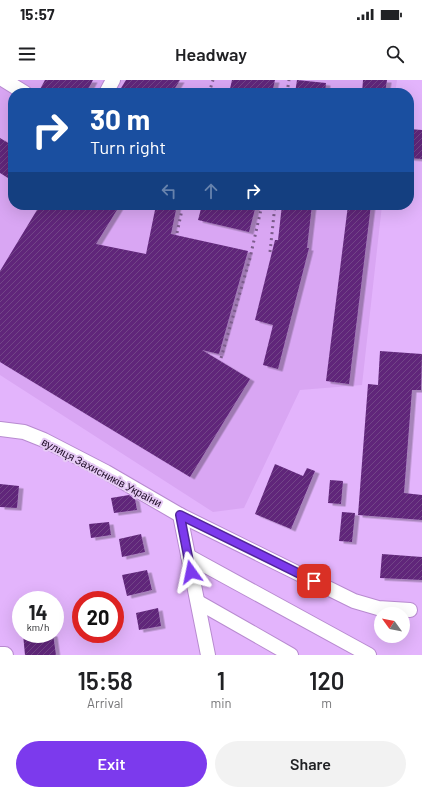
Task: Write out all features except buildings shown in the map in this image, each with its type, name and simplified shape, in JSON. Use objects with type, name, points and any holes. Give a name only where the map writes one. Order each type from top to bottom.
[{"type":"lane","points":[[4,80],[24,88]]},
{"type":"lane","name":"вулиця Захисників України","points":[[0,429],[24,432],[44,440],[106,472],[180,515],[354,601],[375,607]]},
{"type":"lane","points":[[180,515],[209,654]]},
{"type":"lane","points":[[188,556],[369,655]]},
{"type":"lane","points":[[198,602],[291,655]]},
{"type":"lane","points":[[0,654],[6,655]]},
{"type":"shaded area","points":[[0,80],[397,80],[396,88],[8,88],[8,210],[381,210],[362,385],[300,390],[244,508],[213,512],[0,375]]},
{"type":"railway","points":[[211,88],[213,80]]},
{"type":"railway","points":[[288,88],[289,80]]},
{"type":"railway","points":[[177,233],[182,210]]},
{"type":"railway","points":[[221,358],[250,258],[261,210]]},
{"type":"railway","points":[[270,252],[274,210]]},
{"type":"route","points":[[191,572],[180,515],[314,581]]}]
